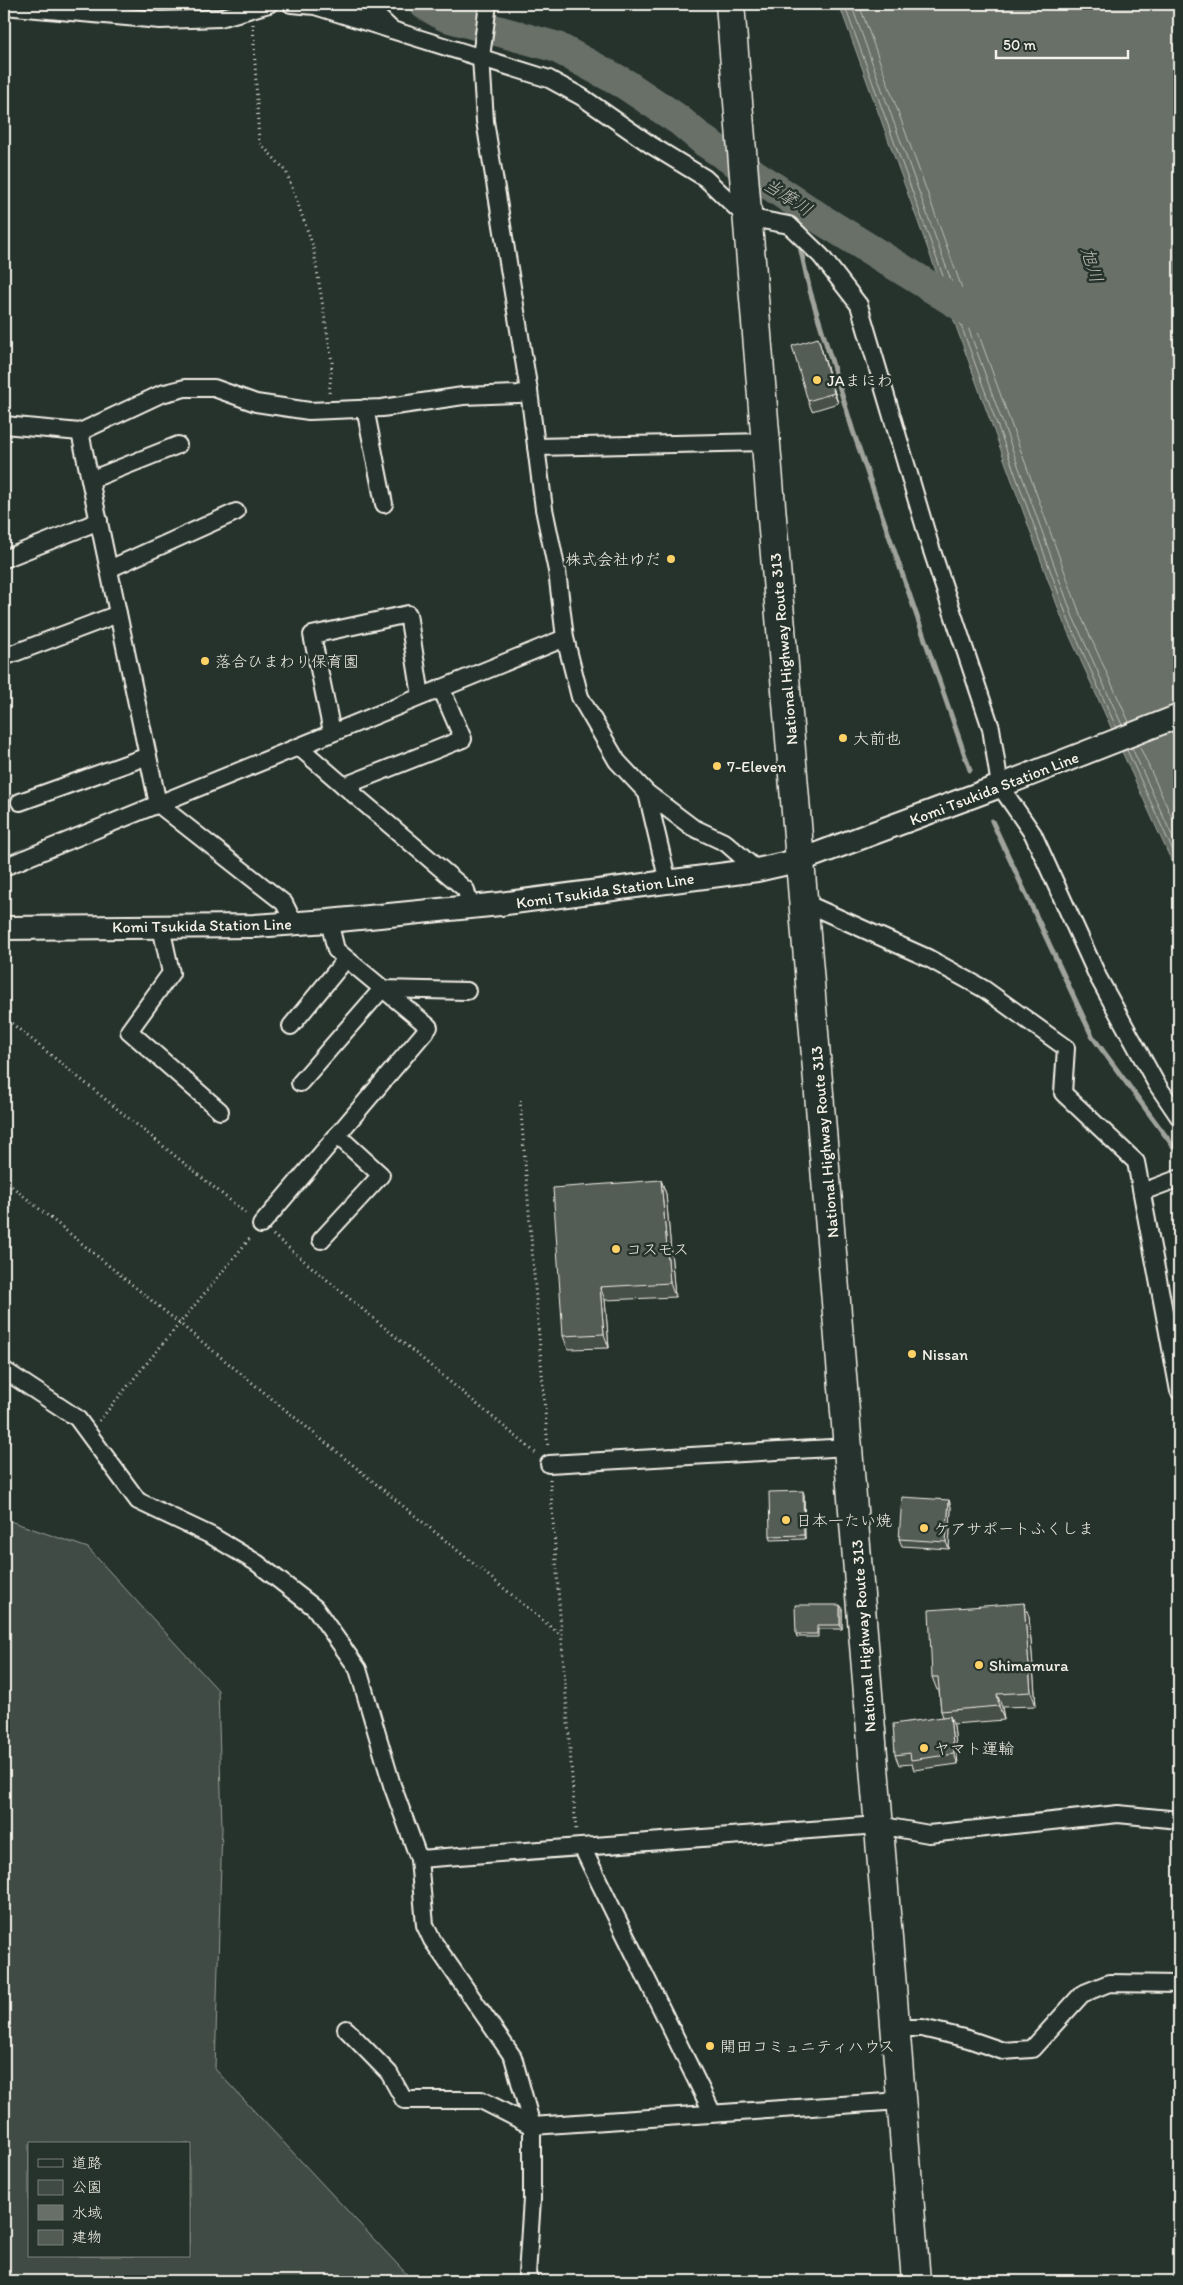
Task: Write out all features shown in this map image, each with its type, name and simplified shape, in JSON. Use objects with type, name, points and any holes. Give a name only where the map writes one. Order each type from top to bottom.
[{"type":"highway","name":"National Highway Route 313","points":[[730,4],[916,2281]]},
{"type":"main road","name":"Komi Tsukida Station Line","points":[[4,928],[254,926],[329,921],[470,907],[757,870],[801,860],[1000,786],[1179,716]]},
{"type":"street","points":[[4,6],[160,20],[220,18],[269,4]]},
{"type":"street","points":[[291,4],[316,6],[549,79],[582,97],[651,145],[705,178],[746,216],[789,224],[821,256],[859,305],[930,545],[991,728],[1000,786],[1034,834],[1098,977],[1156,1083],[1179,1117]]},
{"type":"street","points":[[365,4],[394,32]]},
{"type":"street","points":[[488,4],[481,57],[485,122],[529,391],[544,509],[556,571],[565,638],[580,697],[617,761],[647,793],[692,827],[726,844],[757,870]]},
{"type":"street","points":[[4,425],[80,432],[161,394],[185,388],[214,388],[256,403],[308,411],[365,408],[463,396],[519,394],[529,391]]},
{"type":"street","points":[[365,408],[384,504]]},
{"type":"street","points":[[80,432],[158,804],[284,903],[294,923]]},
{"type":"street","points":[[536,447],[766,442]]},
{"type":"street","points":[[90,480],[178,445]]},
{"type":"street","points":[[109,569],[236,512]]},
{"type":"street","points":[[4,559],[98,520]]},
{"type":"street","points":[[4,657],[118,614]]},
{"type":"street","points":[[332,732],[312,635],[408,614],[421,696]]},
{"type":"street","points":[[4,867],[95,832],[332,732],[565,638]]},
{"type":"street","points":[[344,786],[463,739],[441,688]]},
{"type":"street","points":[[299,746],[466,890],[470,907]]},
{"type":"street","points":[[20,802],[148,756]]},
{"type":"street","points":[[647,793],[668,882]]},
{"type":"street","points":[[805,904],[928,958],[984,989],[1066,1048],[1063,1094],[1136,1162],[1179,1391]]},
{"type":"street","points":[[261,1225],[429,1027],[336,950],[329,921]]},
{"type":"street","points":[[161,927],[171,973],[129,1030],[220,1111]]},
{"type":"street","points":[[291,1026],[346,959]]},
{"type":"street","points":[[382,989],[467,991]]},
{"type":"street","points":[[300,1083],[382,989]]},
{"type":"street","points":[[321,1240],[382,1175],[337,1135]]},
{"type":"street","points":[[1142,1192],[1177,1179],[1179,1182]]},
{"type":"street","points":[[4,1370],[77,1418],[138,1501],[212,1536],[257,1563],[314,1608],[358,1669],[392,1785],[419,1859],[425,1925],[432,1940],[513,2057],[532,2126],[532,2199],[527,2274],[530,2281]]},
{"type":"street","points":[[549,1464],[849,1447]]},
{"type":"street","points":[[419,1859],[878,1824],[929,1834],[1118,1814],[1179,1820]]},
{"type":"street","points":[[582,1846],[712,2112]]},
{"type":"street","points":[[894,2028],[922,2028],[968,2039],[1003,2052],[1032,2049],[1082,1994],[1109,1983],[1179,1984]]},
{"type":"street","points":[[346,2029],[389,2073],[404,2100],[481,2100],[532,2126],[712,2112],[901,2101]]},
{"type":"path","points":[[253,8],[259,142],[286,171],[313,246],[332,362],[327,410]]},
{"type":"path","points":[[4,1017],[261,1225],[549,1464]]},
{"type":"path","points":[[520,1100],[562,1635],[575,1831],[582,1846]]},
{"type":"path","points":[[4,1180],[562,1635]]},
{"type":"path","points":[[88,1434],[261,1225]]},
{"type":"green space","points":[[4,1519],[88,1548],[218,1690],[222,1827],[215,2069],[413,2281],[4,2281]]},
{"type":"water","name":"旭川","points":[[839,4],[1179,4],[1179,873],[1172,862],[1063,621]]},
{"type":"building","name":"JAまにわ","points":[[818,338],[834,393],[808,401],[792,346]]},
{"type":"building","name":"コスモス","points":[[661,1180],[670,1283],[600,1287],[604,1334],[563,1336],[553,1188]]},
{"type":"building","points":[[803,1491],[804,1535],[770,1536],[769,1492]]},
{"type":"building","points":[[902,1497],[949,1500],[946,1542],[899,1539]]},
{"type":"building","points":[[1024,1603],[1031,1692],[997,1694],[999,1706],[941,1711],[938,1677],[932,1677],[929,1610]]},
{"type":"building","points":[[795,1605],[840,1605],[840,1625],[817,1625],[817,1634],[796,1634]]},
{"type":"building","points":[[950,1716],[954,1754],[911,1760],[910,1753],[895,1755],[893,1724]]},
{"type":"waterway","name":"当摩川","points":[[424,4],[445,16],[556,47],[625,84],[679,120],[704,141],[824,221],[981,318]]},
{"type":"waterway","points":[[790,198],[795,224]]},
{"type":"waterway","points":[[799,242],[810,291],[853,431],[970,770]]},
{"type":"waterway","points":[[992,821],[1092,1036],[1179,1154]]},
{"type":"place","name":"JAまにわ","points":[[817,380]]},
{"type":"place","name":"株式会社ゆだ","points":[[671,559]]},
{"type":"place","name":"落合ひまわり保育園","points":[[205,661]]},
{"type":"place","name":"大前也","points":[[843,738]]},
{"type":"place","name":"7-Eleven","points":[[717,766]]},
{"type":"place","name":"コスモス","points":[[616,1249]]},
{"type":"place","name":"Nissan","points":[[912,1354]]},
{"type":"place","name":"日本一たい焼","points":[[786,1520]]},
{"type":"place","name":"ケアサポートふくしま","points":[[924,1528]]},
{"type":"place","name":"Shimamura","points":[[979,1665]]},
{"type":"place","name":"ヤマト運輸","points":[[924,1748]]},
{"type":"place","name":"開田コミュニティハウス","points":[[710,2046]]}]
